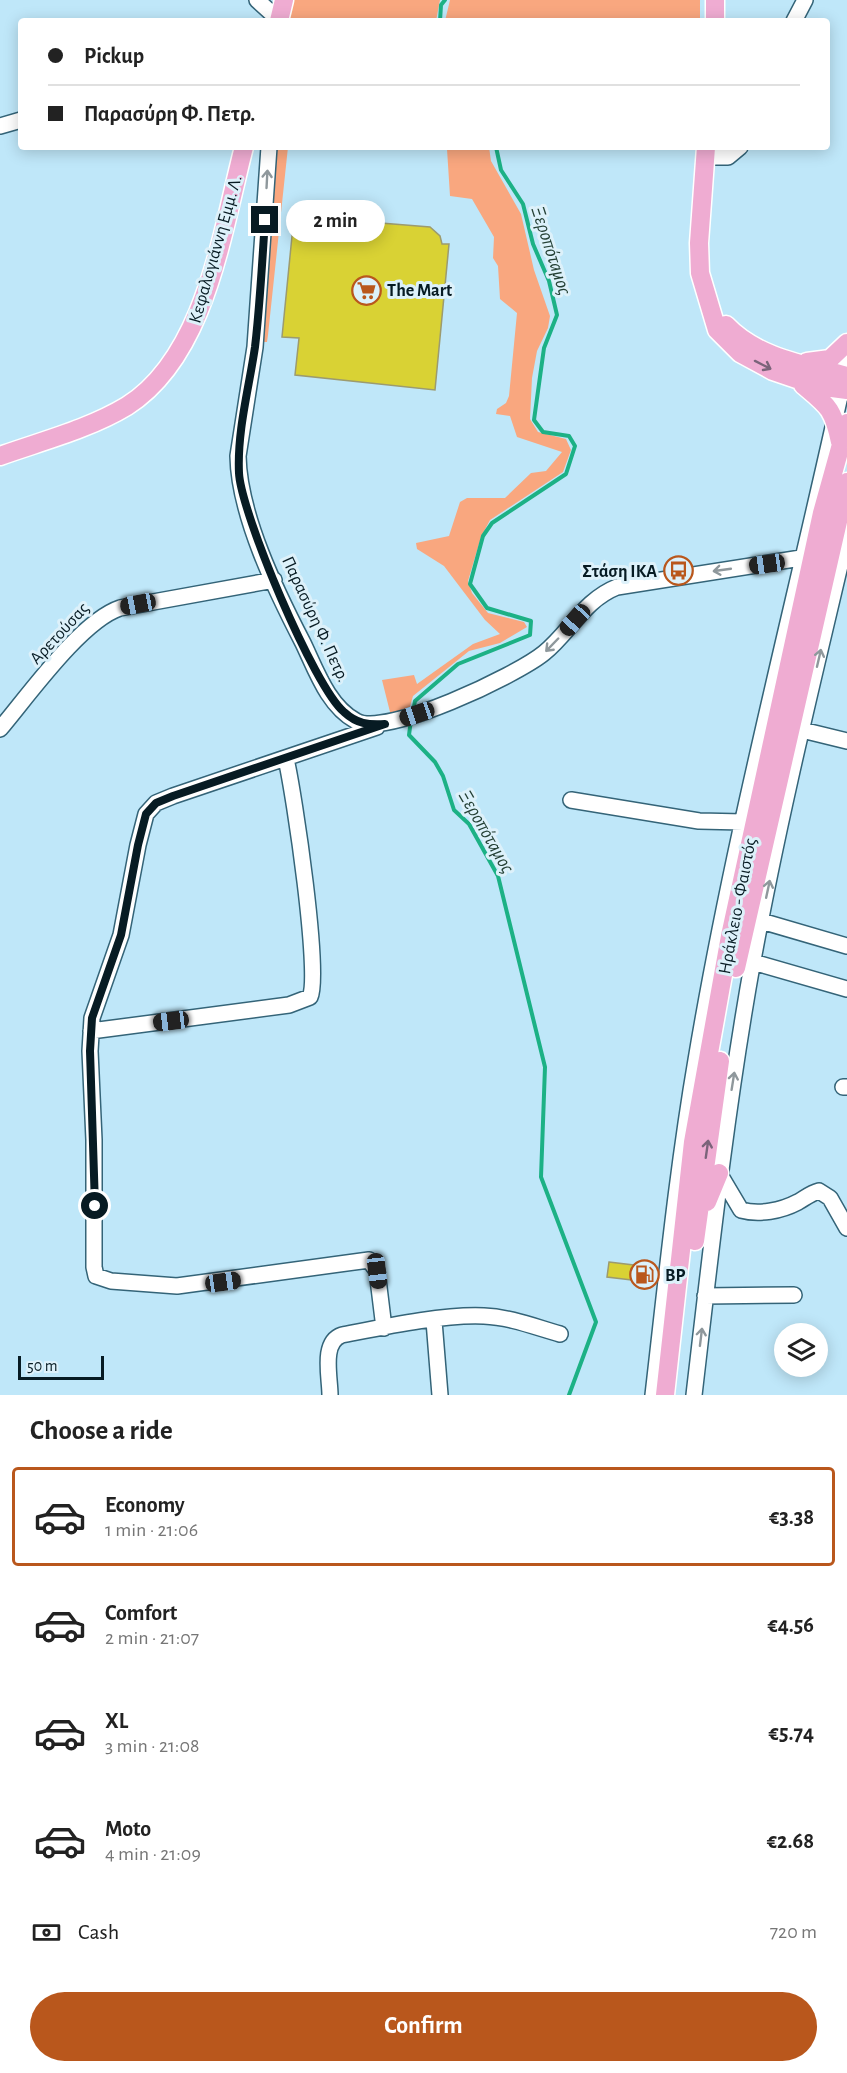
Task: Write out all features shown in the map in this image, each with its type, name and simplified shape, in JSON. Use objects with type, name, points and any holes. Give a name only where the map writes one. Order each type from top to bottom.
[{"type":"main road","points":[[280,18],[284,0]]},
{"type":"main road","points":[[715,0],[715,18]]},
{"type":"main road","name":"Κεφαλογιάννη Εμμ. Λ.","points":[[0,456],[76,429],[119,410],[144,393],[169,367],[188,338],[202,302],[243,150]]},
{"type":"main road","points":[[706,152],[699,257],[702,285],[717,330],[734,348],[760,364],[795,379],[825,403],[841,420]]},
{"type":"main road","points":[[712,312],[744,340],[846,383]]},
{"type":"main road","points":[[790,361],[826,360],[839,353],[847,343]]},
{"type":"main road","points":[[795,379],[846,383]]},
{"type":"main road","points":[[841,420],[846,383]]},
{"type":"main road","name":"Ηράκλειο - Φαιστός","points":[[677,1395],[691,1225],[688,1186],[693,1142],[730,936],[822,513],[842,447],[841,420]]},
{"type":"main road","name":"Ηράκλειο - Φαιστός","points":[[665,1395],[691,1225],[735,975],[777,781],[847,482]]},
{"type":"main road","points":[[782,652],[798,625]]},
{"type":"main road","points":[[777,781],[800,737]]},
{"type":"main road","points":[[684,1139],[688,1186]]},
{"type":"main road","points":[[670,1242],[691,1225],[719,1173]]},
{"type":"street","points":[[257,0],[276,18]]},
{"type":"street","points":[[795,18],[804,0]]},
{"type":"street","points":[[0,126],[18,121]]},
{"type":"street","name":"Παρασύρη Φ. Πετρ.","points":[[268,150],[260,294],[238,456],[242,494],[274,580],[295,628],[338,706],[362,724],[385,724],[448,703],[535,660],[590,603],[617,587],[801,558]]},
{"type":"street","points":[[706,152],[728,157],[736,150]]},
{"type":"street","points":[[653,1395],[684,1139],[713,968],[801,558],[841,420]]},
{"type":"street","points":[[694,1395],[719,1173],[760,921],[847,536]]},
{"type":"street","name":"Αρετούσας","points":[[0,729],[87,627],[105,613],[138,604],[274,580]]},
{"type":"street","points":[[384,1328],[377,1271],[369,1260],[177,1286],[111,1281],[96,1276],[91,1031],[97,1000],[121,935],[138,845],[146,814],[152,806],[173,796],[385,724]]},
{"type":"street","points":[[800,737],[847,741]]},
{"type":"street","points":[[91,1031],[289,1005],[310,997],[313,983],[298,825],[286,759]]},
{"type":"street","points":[[571,800],[699,821],[743,822]]},
{"type":"street","points":[[760,921],[847,946]]},
{"type":"street","points":[[753,962],[847,989]]},
{"type":"street","points":[[719,1173],[741,1210],[761,1212],[778,1209],[794,1204],[819,1191],[830,1198],[847,1228]]},
{"type":"street","points":[[705,1296],[794,1295]]},
{"type":"street","points":[[330,1395],[329,1350],[333,1340],[342,1335],[464,1317],[494,1317],[560,1334]]},
{"type":"street","points":[[434,1321],[440,1395]]},
{"type":"shaded area","points":[[292,0],[440,0],[437,18],[288,18]]},
{"type":"shaded area","points":[[450,0],[700,0],[700,18],[446,18]]},
{"type":"shaded area","points":[[274,150],[288,150],[267,342],[263,342],[261,335]]},
{"type":"shaded area","points":[[447,150],[489,150],[491,161],[521,214],[534,270],[550,316],[548,328],[537,351],[532,378],[530,419],[538,432],[566,439],[571,450],[563,472],[490,520],[481,537],[468,581],[472,593],[488,613],[524,622],[527,627],[500,643],[469,651],[413,696],[408,713],[391,716],[382,680],[414,675],[417,684],[473,644],[500,634],[485,620],[444,566],[417,549],[416,543],[449,536],[460,502],[467,498],[505,498],[531,473],[546,471],[562,452],[517,437],[510,416],[496,414],[497,409],[506,403],[509,396],[517,313],[500,299],[498,266],[493,258],[494,237],[472,199],[450,196]]},
{"type":"building","name":"The Mart","points":[[294,216],[430,227],[440,236],[442,244],[449,244],[435,390],[295,375],[299,338],[282,337]]},
{"type":"building","points":[[609,1262],[650,1267],[648,1282],[607,1277]]},
{"type":"waterway","name":"Ξεροπόταμος","points":[[440,18],[441,5],[445,0]]},
{"type":"waterway","name":"Ξεροπόταμος","points":[[413,712],[415,701],[458,664],[530,635],[531,621],[487,608],[470,584],[483,536],[492,523],[566,474],[575,446],[569,436],[543,432],[534,420],[544,348],[557,315],[549,281],[533,244],[523,204],[501,170],[497,150]]},
{"type":"waterway","name":"Ξεροπόταμος","points":[[411,720],[409,735],[435,762],[443,776],[454,810],[469,824],[498,876],[545,1067],[541,1177],[596,1322],[569,1395]]},
{"type":"place","name":"The Mart","points":[[366,290]]},
{"type":"place","name":"Στάση ΙΚΑ","points":[[678,571]]},
{"type":"place","name":"BP","points":[[644,1275]]},
{"type":"route","points":[[95,1206],[94,1113],[90,1051],[92,1018],[121,935],[146,814],[156,803],[173,796],[385,724],[368,725],[357,722],[343,711],[329,694],[295,628],[274,580],[242,494],[238,456],[255,347],[265,220]]}]
